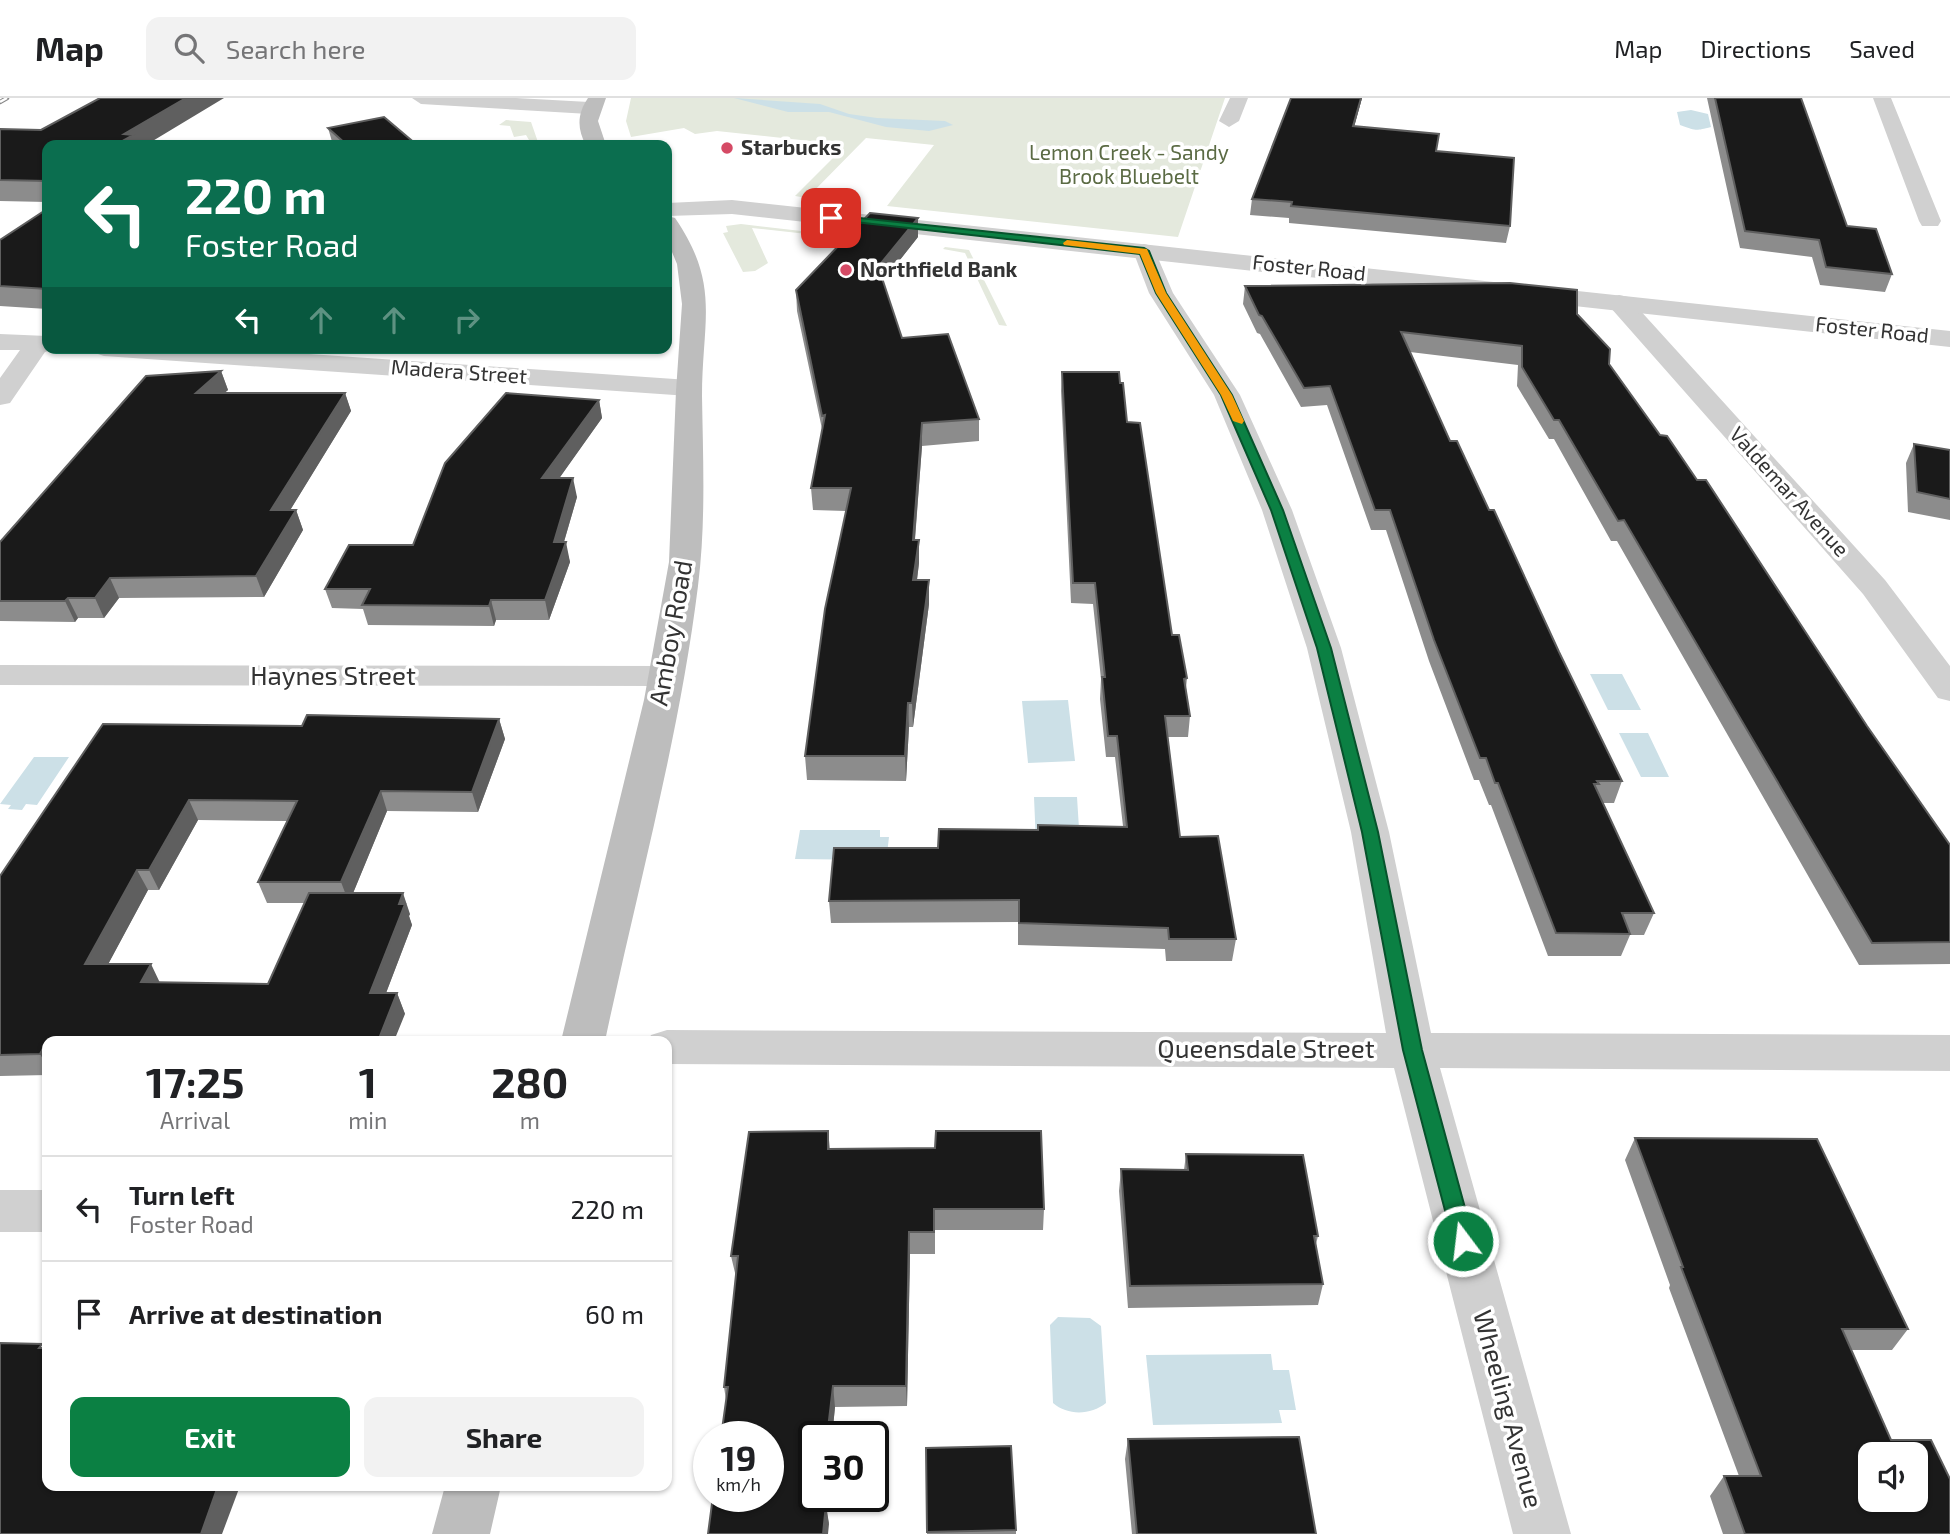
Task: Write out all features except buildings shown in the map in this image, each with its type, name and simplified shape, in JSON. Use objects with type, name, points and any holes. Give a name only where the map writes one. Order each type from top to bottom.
[{"type":"main road","points":[[593,103],[588,125],[594,140]]},
{"type":"main road","name":"Amboy Road","points":[[584,1036],[666,676],[682,585],[690,508],[689,388],[695,287],[688,263],[672,233]]},
{"type":"main road","points":[[461,1534],[472,1491]]},
{"type":"street","points":[[421,98],[593,103]]},
{"type":"street","points":[[1229,121],[1240,98]]},
{"type":"street","points":[[1882,98],[1930,221]]},
{"type":"street","name":"Foster Road","points":[[672,210],[732,207],[1950,339]]},
{"type":"street","name":"Wheeling Avenue","points":[[1144,251],[1161,293],[1227,395],[1277,510],[1324,648],[1370,832],[1412,1050],[1542,1534]]},
{"type":"street","name":"Valdemar Avenue","points":[[1619,302],[1874,587],[1950,690]]},
{"type":"street","points":[[0,342],[42,344]]},
{"type":"street","points":[[0,397],[42,344]]},
{"type":"street","name":"Madera Street","points":[[192,354],[689,388]]},
{"type":"street","name":"Haynes Street","points":[[0,676],[666,676]]},
{"type":"street","name":"Queensdale Street","points":[[672,1047],[1950,1053]]},
{"type":"street","points":[[0,1210],[42,1211]]},
{"type":"green space","name":"Lemon Creek - Sandy Brook Bluebelt","points":[[631,98],[1225,98],[1178,237],[887,206],[934,145],[866,138],[807,198],[795,196],[833,158],[836,150],[819,142],[717,131],[695,134],[684,128],[631,137],[626,121]]},
{"type":"green space","points":[[506,120],[531,122],[537,140],[529,140],[526,135],[514,137],[510,126],[499,125]]},
{"type":"green space","points":[[741,224],[845,236],[843,238],[752,228],[768,263],[755,271],[743,272],[723,233],[728,232],[726,226]]},
{"type":"green space","points":[[943,249],[969,250],[1007,326],[999,325],[965,253]]},
{"type":"shaded area","points":[[734,98],[820,104],[849,114],[945,121],[953,125],[929,131],[886,127],[829,112],[788,112]]},
{"type":"shaded area","points":[[1691,110],[1708,114],[1711,127],[1696,130],[1680,125],[1677,112]]},
{"type":"shaded area","points":[[1590,674],[1622,674],[1641,710],[1608,710]]},
{"type":"shaded area","points":[[1068,700],[1075,761],[1028,763],[1022,701]]},
{"type":"shaded area","points":[[1619,733],[1648,733],[1669,777],[1641,777]]},
{"type":"shaded area","points":[[34,757],[69,757],[37,805],[26,804],[22,810],[8,809],[11,805],[0,804]]},
{"type":"shaded area","points":[[1034,797],[1077,797],[1080,844],[1036,844]]},
{"type":"shaded area","points":[[800,830],[880,830],[880,837],[889,837],[887,854],[878,860],[795,859]]},
{"type":"shaded area","points":[[1058,1317],[1090,1318],[1101,1326],[1106,1403],[1093,1410],[1072,1412],[1053,1403],[1050,1325]]},
{"type":"shaded area","points":[[1271,1354],[1273,1370],[1289,1370],[1296,1410],[1279,1410],[1282,1423],[1153,1425],[1146,1355]]},
{"type":"railway","points":[[0,102],[7,98]]},
{"type":"slow traffic","points":[[1067,243],[1144,251],[1161,293],[1227,395],[1238,421]]},
{"type":"place","name":"Starbucks","points":[[727,148]]},
{"type":"place","name":"Northfield Bank","points":[[846,270]]},
{"type":"route","points":[[831,218],[1144,251],[1161,293],[1227,395],[1277,510],[1324,648],[1370,832],[1412,1050],[1463,1241]]}]
